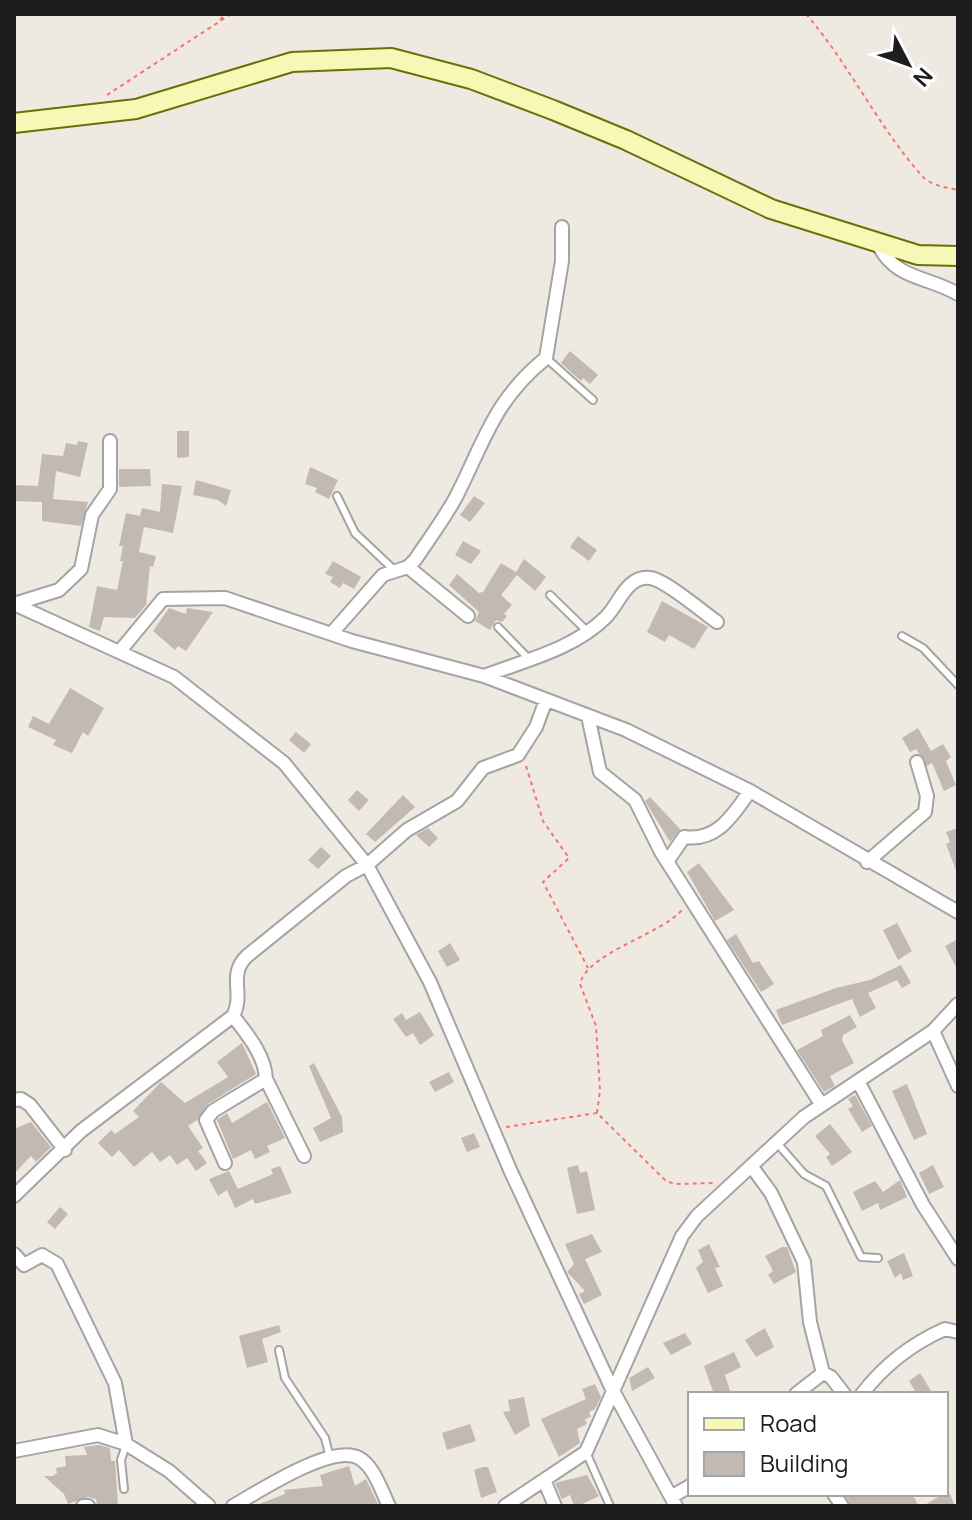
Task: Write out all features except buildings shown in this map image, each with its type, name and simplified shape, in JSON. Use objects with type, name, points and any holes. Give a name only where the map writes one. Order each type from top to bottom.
[{"type":"street","points":[[14,123],[136,109],[292,62],[391,58],[420,63],[539,105],[626,140],[771,209],[918,255],[958,256]]},
{"type":"street","points":[[408,567],[456,497],[493,415],[518,381],[546,358],[562,261],[562,227]]},
{"type":"street","points":[[878,244],[883,256],[902,273],[958,294]]},
{"type":"street","points":[[14,604],[59,590],[81,569],[92,515],[110,489],[110,441]]},
{"type":"street","points":[[331,634],[383,575],[393,569],[408,567],[468,616]]},
{"type":"street","points":[[484,676],[573,642],[608,615],[628,587],[638,579],[652,578],[717,622]]},
{"type":"street","points":[[120,651],[155,605],[168,598],[225,598],[331,634],[484,676],[626,730],[750,791],[867,862],[958,912]]},
{"type":"street","points":[[14,604],[174,677],[284,763],[367,865],[430,982],[612,1389],[674,1501]]},
{"type":"street","points":[[14,1196],[65,1150],[81,1131],[233,1016],[238,1001],[235,976],[238,965],[407,830],[457,801],[483,768],[518,755],[536,727],[546,700]]},
{"type":"street","points":[[588,716],[600,772],[635,800],[645,825],[821,1104]]},
{"type":"street","points":[[867,862],[925,812],[927,796],[917,762]]},
{"type":"street","points":[[669,859],[684,837],[709,835],[727,823],[750,791]]},
{"type":"street","points":[[505,1506],[586,1452],[682,1236],[697,1216],[821,1104],[933,1031],[958,1004]]},
{"type":"street","points":[[233,1016],[250,1037],[266,1070],[266,1079],[304,1156]]},
{"type":"street","points":[[933,1031],[958,1086]]},
{"type":"street","points":[[225,1163],[206,1120],[213,1111],[266,1079]]},
{"type":"street","points":[[858,1081],[923,1205],[958,1259]]},
{"type":"street","points":[[14,1100],[21,1099],[30,1105],[65,1150]]},
{"type":"street","points":[[752,1167],[771,1193],[804,1262],[810,1322],[823,1373],[831,1377],[842,1392]]},
{"type":"street","points":[[14,1254],[24,1265],[42,1255],[48,1256],[61,1272],[115,1383],[126,1444]]},
{"type":"street","points":[[864,1392],[890,1361],[909,1347],[945,1329],[958,1332]]},
{"type":"street","points":[[799,1392],[823,1373]]},
{"type":"street","points":[[14,1451],[98,1435],[126,1444],[169,1471],[209,1506]]},
{"type":"street","points":[[233,1506],[310,1464],[342,1455],[360,1458],[389,1506]]},
{"type":"street","points":[[544,1480],[555,1506]]},
{"type":"lane","points":[[546,358],[593,400]]},
{"type":"lane","points":[[337,496],[355,533],[393,569]]},
{"type":"lane","points":[[550,595],[588,632]]},
{"type":"lane","points":[[498,627],[529,659]]},
{"type":"lane","points":[[902,636],[943,666],[958,685]]},
{"type":"lane","points":[[777,1143],[804,1174],[826,1186],[861,1257],[878,1258]]},
{"type":"lane","points":[[279,1350],[285,1378],[325,1438],[330,1458]]},
{"type":"lane","points":[[124,1489],[121,1460],[126,1444]]},
{"type":"lane","points":[[586,1452],[610,1506]]},
{"type":"path","points":[[217,25],[225,14]]},
{"type":"path","points":[[105,97],[231,14]]},
{"type":"path","points":[[806,14],[840,56],[883,128],[924,178],[958,190]]},
{"type":"path","points":[[518,755],[531,778],[543,821],[569,858],[543,882],[588,968]]},
{"type":"path","points":[[597,1113],[600,1091],[596,1026],[580,984],[588,968],[633,940],[666,926],[691,895]]},
{"type":"path","points":[[494,1131],[547,1118],[597,1113]]},
{"type":"path","points":[[597,1113],[665,1180],[674,1184],[729,1186]]}]
